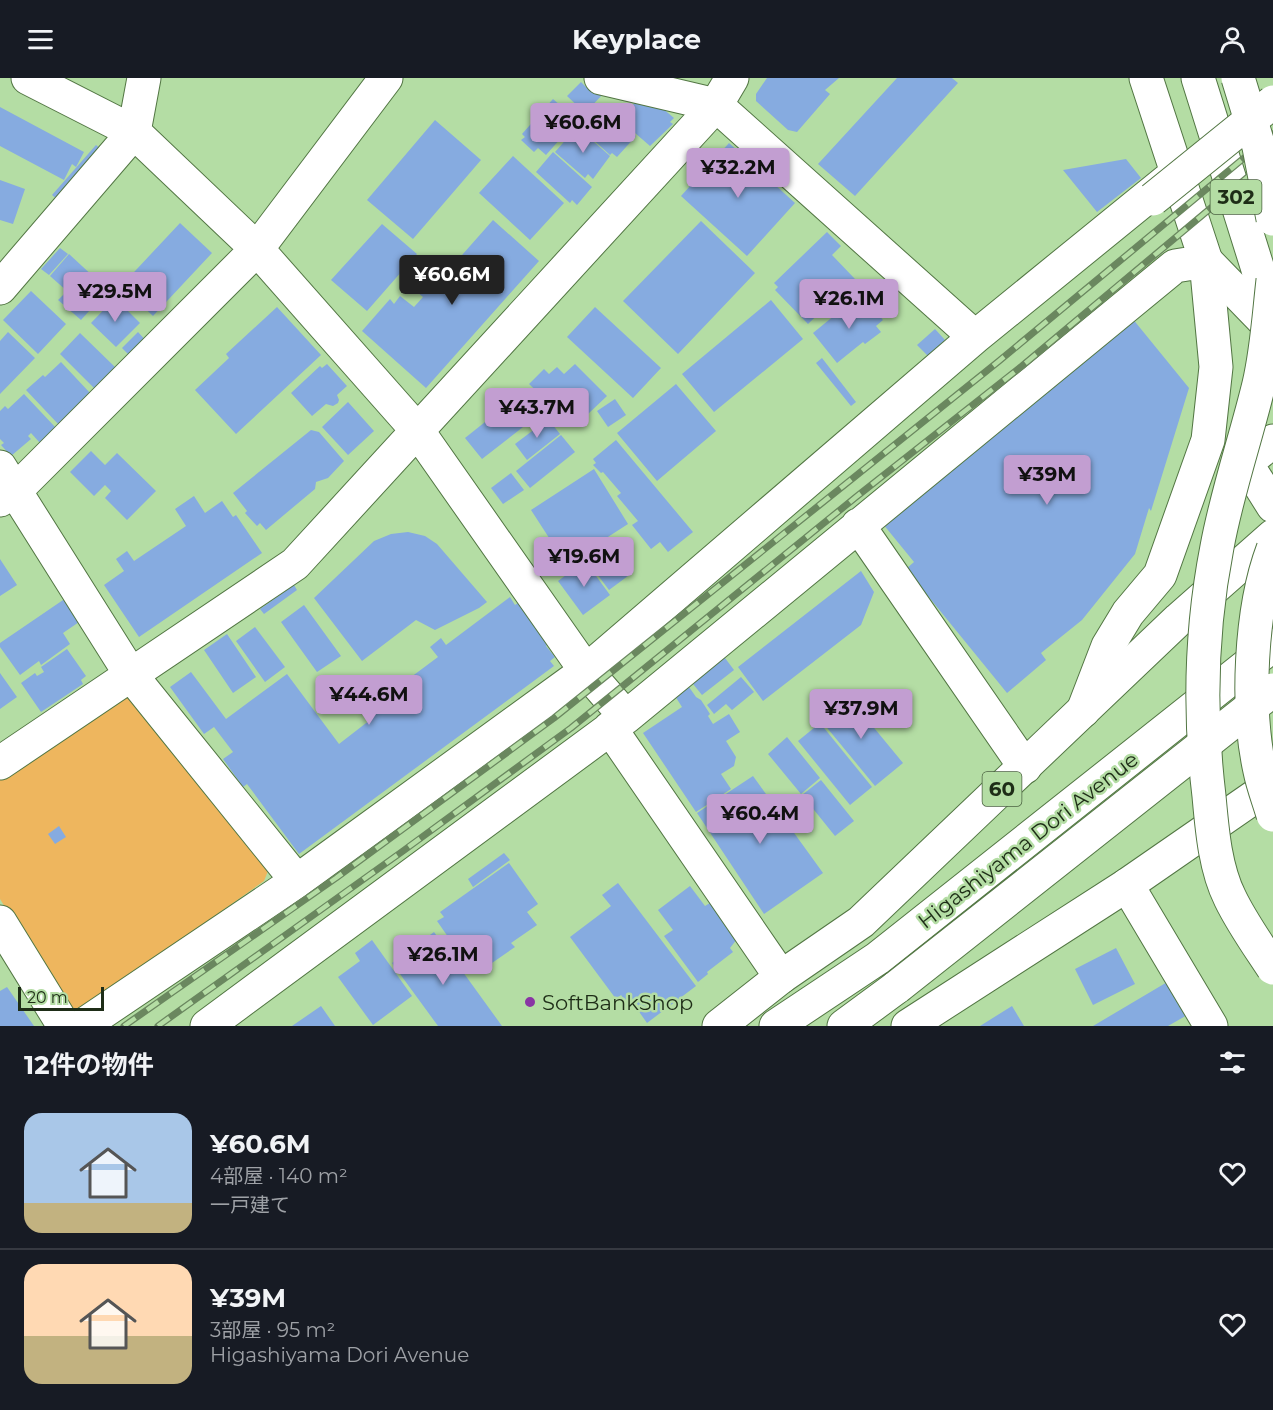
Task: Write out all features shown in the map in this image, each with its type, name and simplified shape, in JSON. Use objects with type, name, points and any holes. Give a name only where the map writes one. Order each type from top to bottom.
[{"type":"main road","points":[[28,78],[134,132],[257,249],[417,430],[586,671],[781,977]]},
{"type":"main road","points":[[3,280],[134,132],[144,78]]},
{"type":"main road","points":[[297,881],[131,675],[5,486],[257,249],[386,78]]},
{"type":"main road","points":[[601,78],[724,92],[975,337]]},
{"type":"main road","points":[[1083,711],[1108,646],[1128,613],[1160,575],[1208,440],[1216,368],[1206,261],[1146,78]]},
{"type":"main road","name":"302","points":[[1198,78],[1273,316]]},
{"type":"main road","points":[[1238,78],[1259,147],[1273,219]]},
{"type":"main road","points":[[0,763],[295,564],[724,92]]},
{"type":"main road","points":[[1153,200],[1273,102]]},
{"type":"main road","points":[[82,1026],[297,881],[586,671],[975,337],[1177,172]]},
{"type":"main road","points":[[1206,261],[1273,330]]},
{"type":"main road","points":[[207,1026],[618,723],[1175,266],[1206,261]]},
{"type":"main road","points":[[1273,280],[1259,383],[1217,548],[1204,644],[1202,716],[1215,847],[1229,896],[1273,968]]},
{"type":"main road","points":[[1273,441],[1246,463],[1273,506]]},
{"type":"main road","points":[[858,525],[1025,767]]},
{"type":"main road","name":"60","points":[[719,1026],[781,977],[861,922],[1179,619],[1273,536]]},
{"type":"main road","points":[[1273,549],[1258,605],[1252,672],[1253,713],[1260,770],[1273,815]]},
{"type":"main road","name":"Higashiyama Dori Avenue","points":[[776,1026],[878,958],[1273,645]]},
{"type":"main road","name":"Higashiyama Dori Avenue","points":[[844,1026],[897,987],[1271,688]]},
{"type":"main road","points":[[913,1025],[1127,885],[1273,784]]},
{"type":"main road","points":[[1127,885],[1211,1026]]},
{"type":"main road","points":[[0,922],[64,1026]]},
{"type":"shaded area","points":[[122,695],[136,701],[270,866],[264,881],[82,1010],[69,1010],[0,899],[0,780]]},
{"type":"building","points":[[767,78],[839,78],[825,90],[830,94],[797,132],[788,130],[756,101],[756,94]]},
{"type":"building","points":[[897,78],[952,78],[958,83],[855,196],[818,164]]},
{"type":"building","points":[[581,82],[590,91],[594,86],[603,94],[585,113],[567,96]]},
{"type":"building","points":[[553,99],[577,120],[546,155],[538,148],[534,152],[521,140],[525,137],[522,134]]},
{"type":"building","points":[[637,100],[644,106],[649,100],[655,102],[674,118],[670,122],[673,124],[650,146],[620,120]]},
{"type":"building","points":[[599,103],[636,136],[617,157],[612,153],[610,155],[578,126]]},
{"type":"building","points":[[0,107],[84,152],[76,167],[72,164],[64,180],[0,146]]},
{"type":"building","points":[[435,120],[481,160],[413,239],[367,200]]},
{"type":"building","points":[[577,127],[610,156],[593,179],[588,174],[585,178],[555,152]]},
{"type":"building","points":[[729,143],[795,203],[747,256],[681,196]]},
{"type":"building","points":[[96,145],[102,150],[58,200],[52,195]]},
{"type":"building","points":[[553,152],[592,187],[577,205],[572,200],[570,203],[536,172]]},
{"type":"building","points":[[513,156],[564,203],[530,240],[479,193]]},
{"type":"building","points":[[1126,159],[1141,178],[1097,212],[1063,170]]},
{"type":"building","points":[[0,180],[25,189],[13,224],[0,220]]},
{"type":"building","points":[[493,220],[539,261],[426,388],[362,331],[390,299],[394,304],[400,296],[414,307],[423,297],[416,291],[424,282],[432,289]]},
{"type":"building","points":[[701,221],[755,273],[678,354],[623,301]]},
{"type":"building","points":[[180,223],[212,253],[153,316],[121,286]]},
{"type":"building","points":[[382,224],[417,254],[367,311],[331,280]]},
{"type":"building","points":[[827,232],[841,246],[832,255],[855,279],[808,324],[775,290],[778,287],[774,283]]},
{"type":"building","points":[[60,248],[68,254],[49,275],[41,269]]},
{"type":"building","points":[[69,254],[108,290],[81,320],[58,300],[67,291],[50,276]]},
{"type":"building","points":[[31,291],[66,324],[38,354],[3,320]]},
{"type":"building","points":[[115,298],[140,323],[116,347],[91,323]]},
{"type":"building","points":[[771,300],[803,339],[714,412],[682,374]]},
{"type":"building","points":[[852,301],[859,309],[868,302],[883,320],[876,326],[881,332],[865,344],[863,342],[837,363],[813,333]]},
{"type":"building","points":[[277,307],[321,355],[236,434],[195,390],[229,358],[226,354]]},
{"type":"building","points":[[595,307],[661,368],[633,398],[567,337]]},
{"type":"building","points":[[1132,318],[1189,388],[1151,511],[1149,508],[1135,554],[1082,620],[1041,653],[1046,660],[1007,693],[906,569],[914,562],[883,524]]},
{"type":"building","points":[[935,329],[945,340],[928,356],[917,345]]},
{"type":"building","points":[[8,332],[35,358],[0,394],[0,341]]},
{"type":"building","points":[[138,332],[150,345],[134,360],[122,348]]},
{"type":"building","points":[[80,333],[116,368],[95,389],[60,354]]},
{"type":"building","points":[[822,358],[856,402],[851,406],[816,363]]},
{"type":"building","points":[[61,362],[90,393],[74,408],[77,411],[60,426],[26,390]]},
{"type":"building","points":[[327,364],[347,386],[337,395],[338,403],[333,406],[326,404],[312,416],[291,393],[320,366],[322,368]]},
{"type":"building","points":[[575,364],[607,396],[588,414],[576,401],[554,422],[536,403],[543,397],[529,384],[544,369],[549,374],[557,367],[564,374]]},
{"type":"building","points":[[676,384],[716,431],[657,481],[617,433]]},
{"type":"building","points":[[24,394],[56,428],[40,443],[31,433],[28,436],[31,439],[11,456],[1,445],[4,443],[0,439],[0,411],[5,406],[8,409]]},
{"type":"building","points":[[515,398],[532,420],[482,459],[465,438]]},
{"type":"building","points":[[615,399],[626,415],[608,427],[597,411]]},
{"type":"building","points":[[348,402],[374,431],[348,455],[322,427]]},
{"type":"building","points":[[548,419],[560,434],[527,460],[515,444]]},
{"type":"building","points":[[311,430],[319,432],[344,461],[328,478],[316,482],[315,489],[266,530],[260,523],[257,526],[245,513],[247,511],[233,493]]},
{"type":"building","points":[[561,435],[575,452],[530,488],[516,471]]},
{"type":"building","points":[[616,440],[693,532],[668,552],[660,542],[651,549],[632,525],[638,521],[617,496],[621,493],[603,472],[601,473],[593,465],[596,463],[593,459]]},
{"type":"building","points":[[91,451],[105,465],[117,453],[156,491],[127,520],[105,498],[111,491],[105,485],[94,496],[70,472]]},
{"type":"building","points":[[594,469],[628,524],[566,564],[531,510]]},
{"type":"building","points":[[511,473],[524,490],[503,504],[491,488]]},
{"type":"building","points":[[194,496],[205,513],[222,501],[233,517],[236,515],[262,553],[139,637],[104,585],[124,571],[116,559],[127,551],[134,561],[186,526],[175,509]]},
{"type":"building","points":[[408,532],[425,536],[437,544],[487,602],[435,630],[416,620],[362,661],[314,598],[374,541],[391,534]]},
{"type":"building","points":[[607,541],[632,573],[609,590],[585,558]]},
{"type":"building","points":[[0,559],[17,585],[0,596]]},
{"type":"building","points":[[585,561],[610,595],[583,615],[558,581]]},
{"type":"building","points":[[861,571],[874,592],[861,625],[763,701],[738,667]]},
{"type":"building","points":[[294,585],[297,590],[264,614],[260,609]]},
{"type":"building","points":[[510,597],[515,605],[518,603],[548,644],[546,646],[555,657],[550,661],[554,666],[299,854],[247,784],[243,787],[223,759],[233,752],[214,727],[204,734],[170,687],[191,672],[226,719],[287,674],[339,744],[370,720],[364,712],[438,657],[430,647],[441,638],[446,645]]},
{"type":"building","points":[[66,598],[82,620],[63,633],[70,644],[41,665],[39,661],[20,675],[0,647],[0,643]]},
{"type":"building","points":[[304,605],[341,656],[317,672],[281,622]]},
{"type":"building","points":[[255,627],[285,667],[265,682],[236,641]]},
{"type":"building","points":[[227,634],[256,677],[233,693],[204,650]]},
{"type":"building","points":[[67,649],[86,676],[81,680],[83,684],[41,712],[21,683],[35,673],[37,676],[44,672],[41,667]]},
{"type":"building","points":[[722,654],[734,670],[702,695],[689,679]]},
{"type":"building","points":[[0,673],[17,697],[0,709]]},
{"type":"building","points":[[741,677],[754,692],[732,710],[726,704],[714,714],[707,705]]},
{"type":"building","points":[[689,687],[701,700],[713,724],[729,714],[740,732],[726,741],[736,757],[734,766],[721,774],[731,789],[696,812],[643,733],[682,707],[675,696]]},
{"type":"building","points":[[847,695],[903,763],[875,786],[819,718]]},
{"type":"building","points":[[820,723],[872,787],[850,805],[798,741]]},
{"type":"building","points":[[787,737],[820,778],[801,794],[768,754]]},
{"type":"building","points":[[753,776],[823,873],[764,914],[697,813]]},
{"type":"building","points":[[821,780],[854,821],[835,836],[802,795]]},
{"type":"building","points":[[59,826],[66,837],[55,844],[48,834]]},
{"type":"building","points":[[504,853],[510,860],[473,887],[468,879]]},
{"type":"building","points":[[509,863],[538,904],[527,912],[537,925],[511,943],[515,947],[479,972],[476,967],[471,970],[437,921],[444,917],[440,912]]},
{"type":"building","points":[[618,883],[696,986],[647,1023],[635,1006],[631,1008],[621,995],[616,999],[570,937],[611,906],[602,895]]},
{"type":"building","points":[[690,886],[705,906],[710,903],[737,939],[730,948],[733,952],[698,982],[664,936],[673,930],[658,910]]},
{"type":"building","points":[[434,932],[502,1026],[438,1026],[392,963]]},
{"type":"building","points":[[372,940],[412,996],[373,1025],[338,977],[360,961],[355,953]]},
{"type":"building","points":[[1116,948],[1135,984],[1093,1005],[1075,969]]},
{"type":"building","points":[[1169,981],[1189,1014],[1168,1026],[1093,1026]]},
{"type":"building","points":[[7,987],[34,1026],[0,1026],[0,991]]},
{"type":"building","points":[[321,1006],[335,1026],[292,1026]]},
{"type":"building","points":[[1012,1006],[1024,1026],[980,1026]]},
{"type":"railway","points":[[124,1026],[336,878],[554,718],[999,361],[1273,134]]},
{"type":"railway","points":[[158,1026],[571,728],[1022,366],[1273,156]]},
{"type":"place","name":"SoftBankShop","points":[[530,1002]]}]
